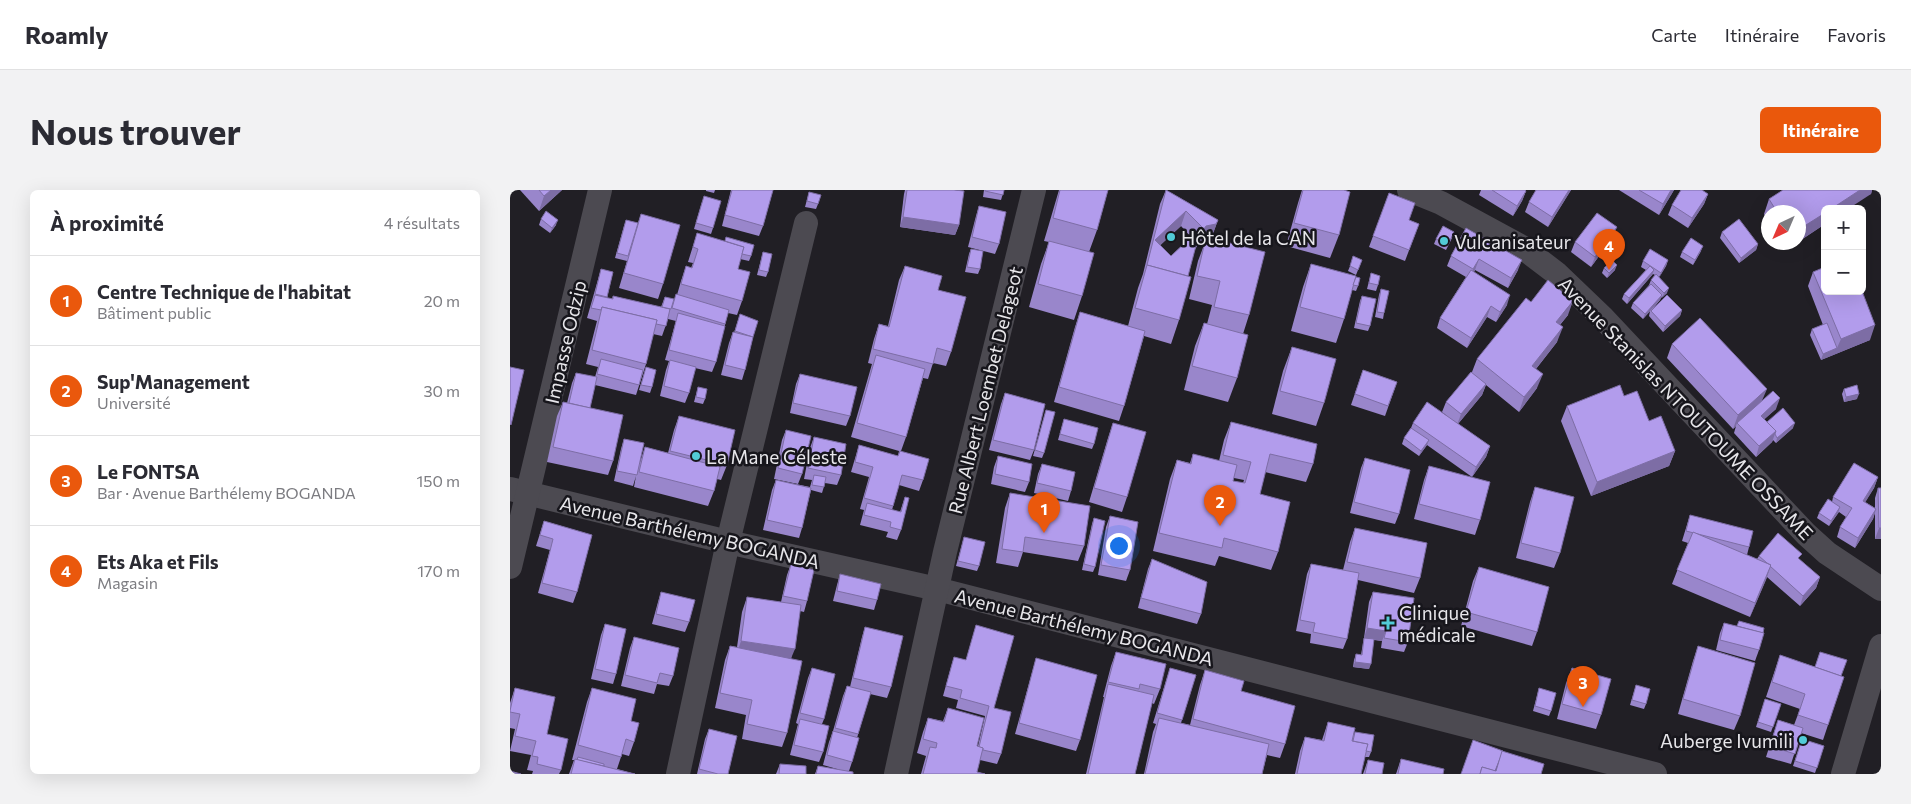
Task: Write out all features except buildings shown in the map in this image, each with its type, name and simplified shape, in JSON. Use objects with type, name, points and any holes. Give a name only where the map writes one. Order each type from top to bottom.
[{"type":"street","name":"Impasse Odzip","points":[[510,567],[520,491],[600,190]]},
{"type":"street","name":"Rue Albert Loembet Delageot","points":[[896,774],[937,589],[1034,190]]},
{"type":"street","name":"Avenue Stanislas NTOUTOUME OSSAME","points":[[1409,190],[1444,196],[1522,247],[1556,273],[1603,318],[1806,534],[1827,553],[1881,589]]},
{"type":"street","points":[[678,774],[728,542],[806,223]]},
{"type":"street","name":"Avenue Barthélemy BOGANDA","points":[[520,491],[728,542],[937,589],[1656,774]]},
{"type":"street","points":[[1843,774],[1881,646]]},
{"type":"place","name":"Hôtel de la CAN","points":[[1171,237]]},
{"type":"place","name":"Vulcanisateur","points":[[1444,241]]},
{"type":"place","name":"Ets Aka et Fils","points":[[1609,270]]},
{"type":"place","name":"La Mane Céleste","points":[[696,456]]},
{"type":"place","name":"Sup'Management","points":[[1220,526]]},
{"type":"place","name":"Centre Technique de l'habitat","points":[[1044,533]]},
{"type":"place","name":"Clinique médicale","points":[[1388,623]]},
{"type":"place","name":"Le FONTSA","points":[[1583,707]]},
{"type":"place","name":"Auberge Ivumili","points":[[1803,740]]}]
